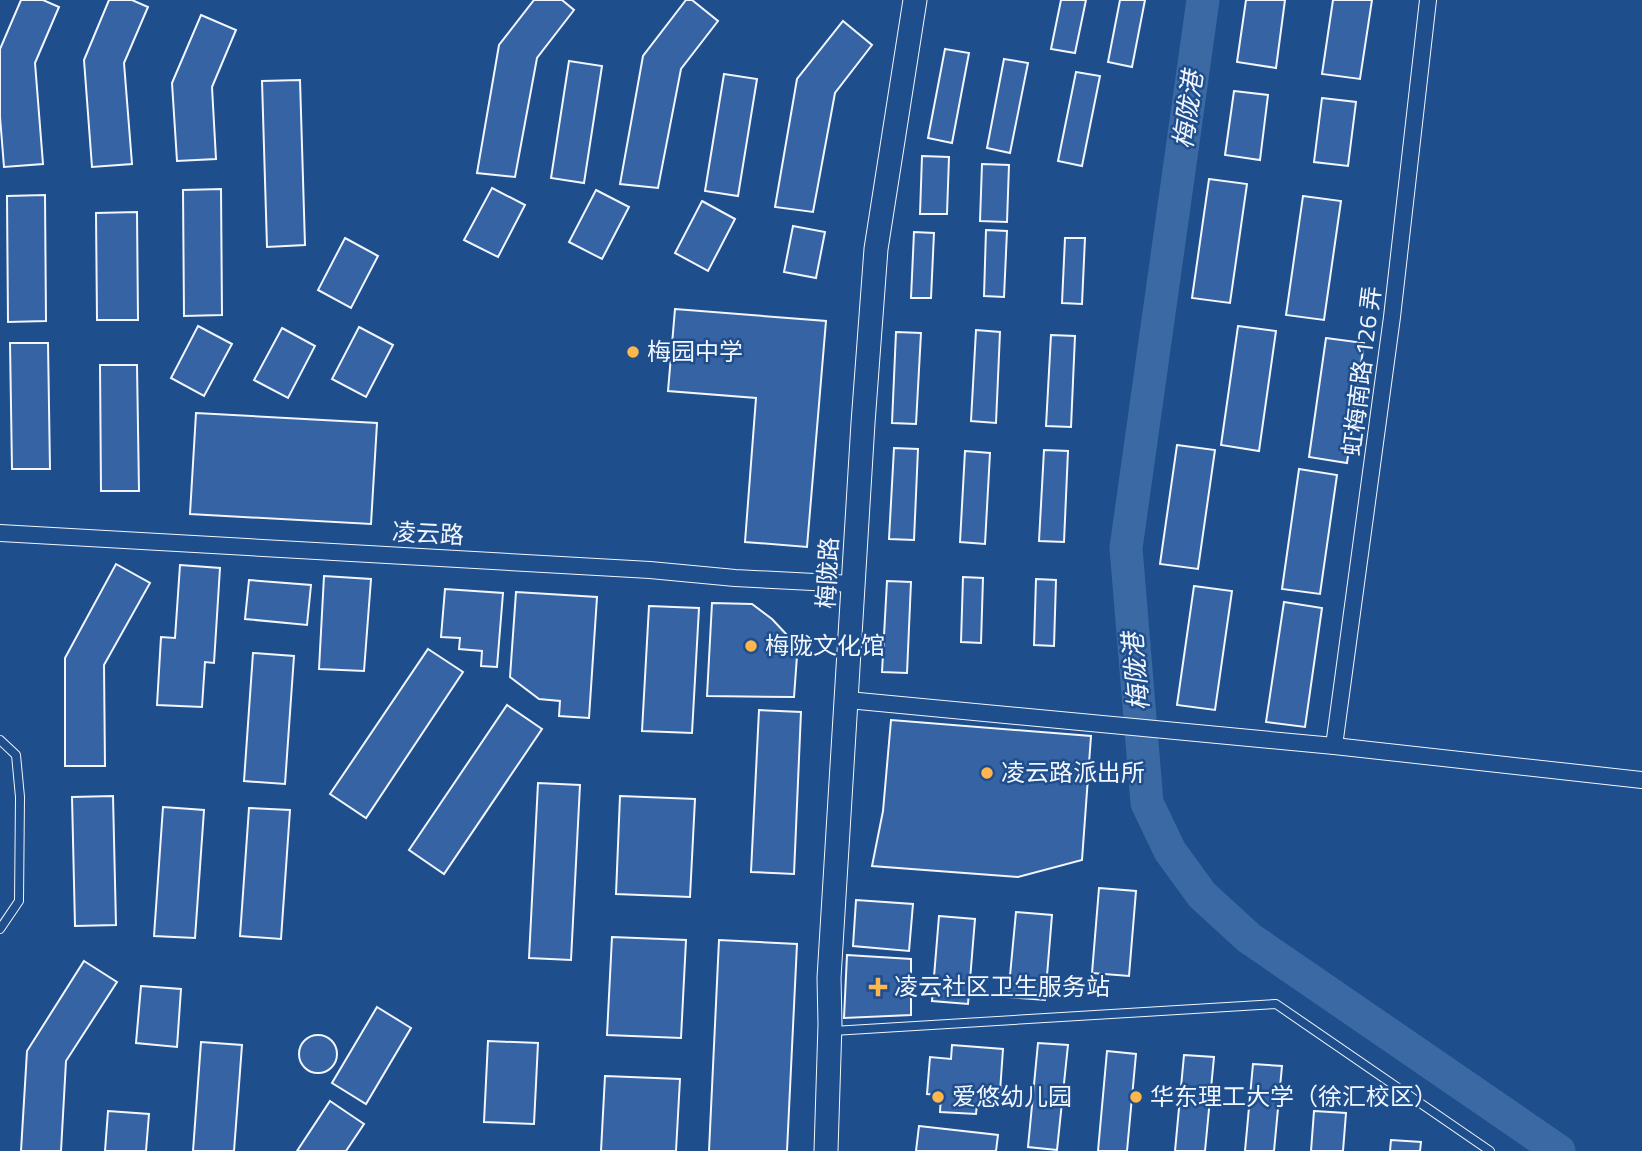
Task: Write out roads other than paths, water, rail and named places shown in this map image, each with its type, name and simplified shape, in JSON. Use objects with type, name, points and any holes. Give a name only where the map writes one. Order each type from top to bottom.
[{"type":"street","name":"梅陇路","points":[[826,1151],[829,978],[876,250],[915,0]]},
{"type":"street","name":"虹梅南路 126 弄","points":[[1334,746],[1392,317],[1428,0]]},
{"type":"street","name":"凌云路","points":[[0,533],[853,584]]},
{"type":"street","points":[[848,700],[1334,746],[1642,780]]},
{"type":"lane","points":[[0,740],[16,755],[20,797],[19,901],[0,929]]},
{"type":"lane","points":[[830,1031],[1276,1004],[1490,1151]]},
{"type":"waterway","name":"梅陇港","points":[[1203,0],[1126,548],[1147,803],[1170,851],[1202,895],[1249,938],[1559,1151]]},
{"type":"place","name":"梅园中学","points":[[633,352]]},
{"type":"place","name":"梅陇文化馆","points":[[751,646]]},
{"type":"place","name":"凌云路派出所","points":[[987,773]]},
{"type":"place","name":"凌云社区卫生服务站","points":[[878,987]]},
{"type":"place","name":"爱悠幼儿园","points":[[938,1097]]},
{"type":"place","name":"华东理工大学（徐汇校区）","points":[[1136,1097]]}]
